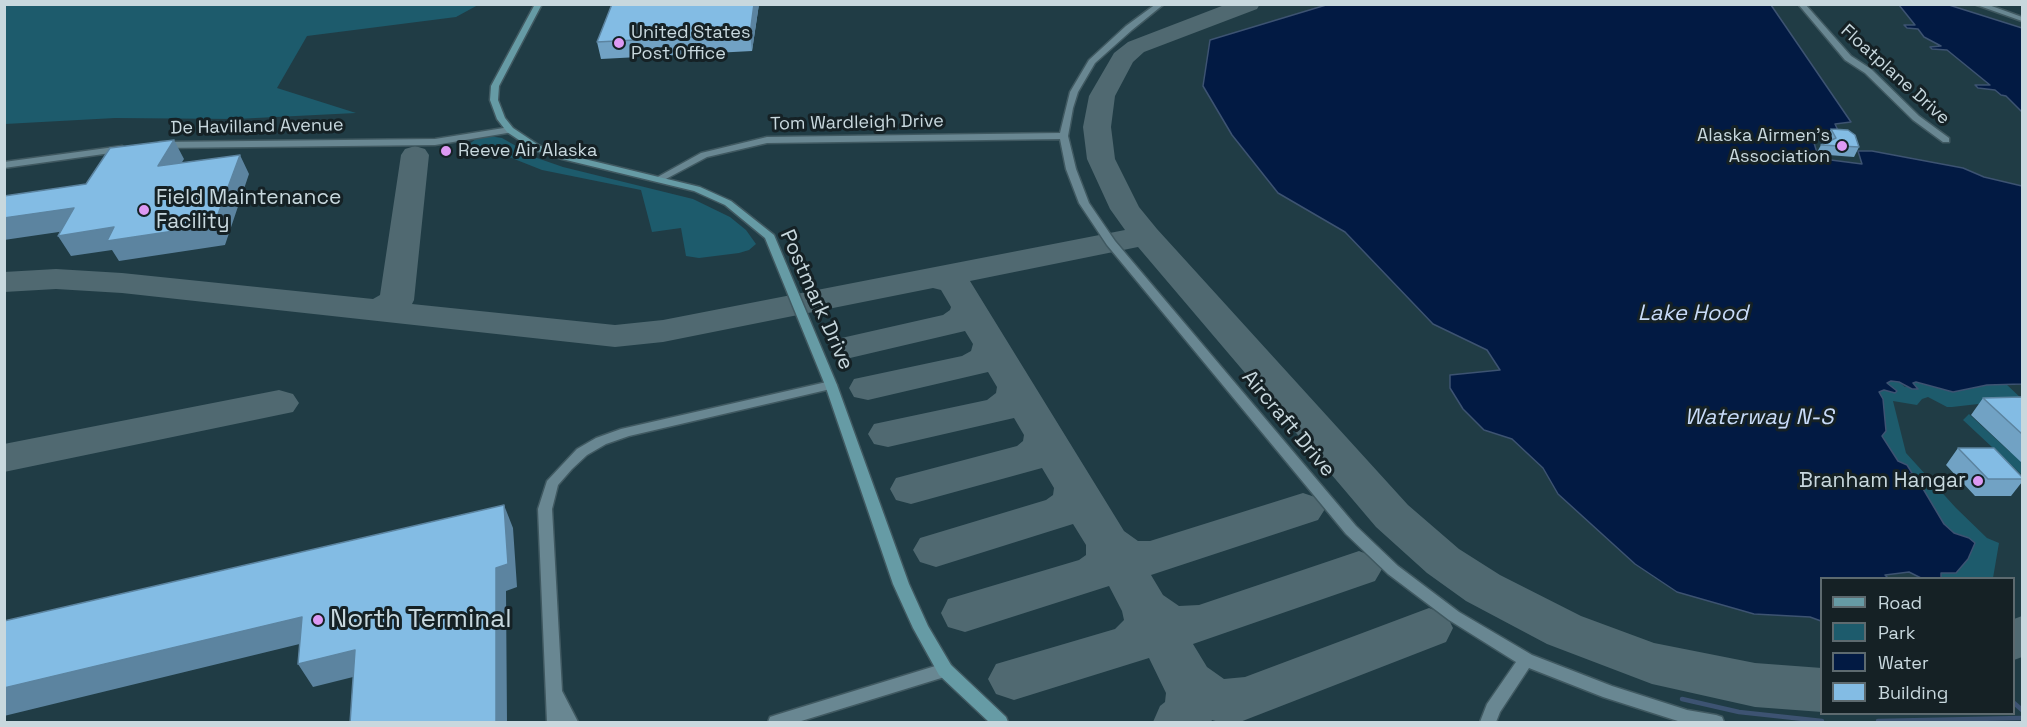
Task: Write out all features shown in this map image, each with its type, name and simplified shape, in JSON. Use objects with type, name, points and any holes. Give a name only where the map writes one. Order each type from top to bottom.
[{"type":"street","name":"Postmark Drive","points":[[539,4],[495,86],[494,100],[497,112],[510,130],[537,148],[697,189],[728,203],[770,237],[831,385],[901,584],[921,628],[945,670],[1000,723]]},
{"type":"street","name":"Aircraft Drive","points":[[1161,4],[1129,28],[1092,62],[1074,92],[1064,136],[1071,169],[1084,202],[1111,243],[1352,530],[1393,570],[1454,616],[1526,660],[1620,695],[1687,717],[1716,723]]},
{"type":"street","name":"Floatplane Drive","points":[[1801,4],[1848,58],[1868,71],[1916,118],[1946,140]]},
{"type":"street","points":[[1977,4],[2022,19]]},
{"type":"street","name":"De Havilland Avenue","points":[[151,146],[204,143],[435,142],[510,130]]},
{"type":"street","name":"Tom Wardleigh Drive","points":[[658,179],[704,154],[794,138],[1064,136]]},
{"type":"street","points":[[4,165],[132,148]]},
{"type":"street","points":[[555,723],[545,509],[552,484],[582,452],[601,441],[626,432],[831,385]]},
{"type":"street","points":[[1488,723],[1493,710],[1526,660]]},
{"type":"street","points":[[776,723],[945,670]]},
{"type":"street","points":[[553,690],[570,723]]},
{"type":"green space","points":[[5,4],[478,5],[456,17],[307,36],[277,88],[356,113],[236,119],[115,118],[5,124]]},
{"type":"green space","points":[[489,136],[502,138],[537,158],[563,167],[693,199],[730,217],[746,230],[756,244],[749,250],[739,253],[699,258],[686,256],[681,228],[652,232],[641,190],[542,170],[494,151],[457,153],[476,139]]},
{"type":"green space","points":[[1899,382],[1905,387],[1916,382],[1953,392],[1987,385],[2006,384],[2022,399],[1952,407],[1947,407],[1928,397],[1922,399],[1917,405],[1893,401],[1906,453],[1987,538],[1999,543],[1993,577],[1941,577],[1941,573],[1969,538],[1954,533],[1944,524],[1922,487],[1910,483],[1905,477],[1911,473],[1907,465],[1898,461],[1882,435],[1879,392],[1884,390],[1886,383]]},
{"type":"green space","points":[[1969,414],[2010,452],[2022,452],[2022,475],[1963,420]]},
{"type":"water","name":"Lake Hood","points":[[1326,5],[1771,5],[1851,122],[1835,124],[1841,137],[1811,133],[1818,156],[1823,159],[1862,164],[1858,151],[1872,151],[1963,168],[1984,177],[2022,186],[2022,384],[1987,385],[1953,392],[1916,382],[1913,383],[1918,389],[1912,389],[1899,382],[1891,381],[1887,383],[1897,391],[1895,393],[1884,390],[1879,392],[1883,399],[1886,431],[1882,436],[1898,461],[1907,465],[1912,473],[1905,477],[1910,483],[1922,487],[1944,524],[1954,533],[1969,538],[1975,543],[1968,559],[1956,573],[1941,573],[1941,577],[1919,577],[1909,572],[1885,575],[1887,577],[1820,577],[1820,621],[1810,617],[1754,614],[1677,592],[1635,564],[1558,494],[1543,468],[1512,439],[1484,430],[1463,409],[1450,388],[1450,375],[1500,370],[1487,350],[1433,324],[1345,232],[1278,193],[1232,135],[1203,86],[1210,40]]},
{"type":"water","points":[[1899,5],[1949,5],[2022,28],[2022,112],[2006,96],[1995,90],[1978,88],[1975,85],[1990,85],[1947,50],[1932,49],[1930,47],[1941,46],[1924,37],[1918,29],[1907,28],[1904,25],[1915,25]]},
{"type":"building","points":[[612,4],[754,4],[750,34],[597,42]]},
{"type":"building","points":[[1831,129],[1848,130],[1855,135],[1859,147],[1821,145],[1836,138]]},
{"type":"building","points":[[174,140],[158,166],[240,155],[214,225],[107,241],[114,227],[58,236],[74,208],[4,218],[4,196],[86,184],[110,148]]},
{"type":"building","points":[[2022,397],[2022,434],[1983,398]]},
{"type":"building","points":[[1958,448],[1994,448],[2022,479],[1988,479]]},
{"type":"building","name":"North Terminal","points":[[504,505],[508,564],[496,568],[496,723],[350,723],[355,650],[298,664],[302,617],[4,688],[4,621]]},
{"type":"waterway","points":[[1682,699],[1739,712],[1822,721]]},
{"type":"waterway","points":[[2015,704],[2022,710]]},
{"type":"waterway","points":[[1878,721],[2022,718]]},
{"type":"taxiway","points":[[1146,236],[1125,209],[1101,159],[1097,127],[1102,96],[1123,58],[1136,47],[1249,4]]},
{"type":"taxiway","points":[[376,310],[397,300],[415,155]]},
{"type":"taxiway","points":[[376,310],[615,336],[663,331],[1146,236]]},
{"type":"taxiway","points":[[1146,236],[1392,516],[1443,561],[1483,588],[1564,630],[1652,663],[1755,685],[1820,690]]},
{"type":"taxiway","points":[[933,278],[952,282],[969,307]]},
{"type":"taxiway","points":[[4,282],[56,279],[122,283],[376,310]]},
{"type":"taxiway","points":[[850,347],[955,323],[967,315],[969,307]]},
{"type":"taxiway","points":[[969,307],[991,344]]},
{"type":"taxiway","points":[[868,388],[973,365],[988,357],[991,344]]},
{"type":"taxiway","points":[[991,344],[1044,435]]},
{"type":"taxiway","points":[[888,434],[999,410],[1014,399],[1016,387]]},
{"type":"taxiway","points":[[4,458],[279,403]]},
{"type":"taxiway","points":[[911,489],[1031,457],[1043,446],[1044,435]]},
{"type":"taxiway","points":[[1044,435],[1075,488]]},
{"type":"taxiway","points":[[936,550],[1062,511],[1075,497],[1075,488]]},
{"type":"taxiway","points":[[1075,488],[1108,544]]},
{"type":"taxiway","points":[[1108,544],[1134,558],[1150,558],[1303,509]]},
{"type":"taxiway","points":[[965,613],[1095,573],[1101,569],[1109,557],[1108,544]]},
{"type":"taxiway","points":[[1108,544],[1146,609]]},
{"type":"taxiway","points":[[1146,609],[1169,624],[1179,626],[1199,624],[1359,569]]},
{"type":"taxiway","points":[[1014,679],[1131,644],[1146,629],[1148,621],[1146,609]]},
{"type":"taxiway","points":[[1146,609],[1189,682]]},
{"type":"taxiway","points":[[1189,682],[1199,692],[1221,701],[1232,702],[1247,699],[1429,628]]},
{"type":"taxiway","points":[[2015,640],[2022,636]]},
{"type":"taxiway","points":[[1179,722],[1189,713],[1192,693],[1189,682]]},
{"type":"place","name":"United States Post Office","points":[[619,43]]},
{"type":"place","name":"Alaska Airmen's Association","points":[[1842,146]]},
{"type":"place","name":"Reeve Air Alaska","points":[[446,151]]},
{"type":"place","name":"Field Maintenance Facility","points":[[144,210]]},
{"type":"place","name":"Branham Hangar","points":[[1978,481]]},
{"type":"place","name":"North Terminal","points":[[318,620]]},
{"type":"water label","name":"Waterway N-S","points":[[1759,418]]}]
